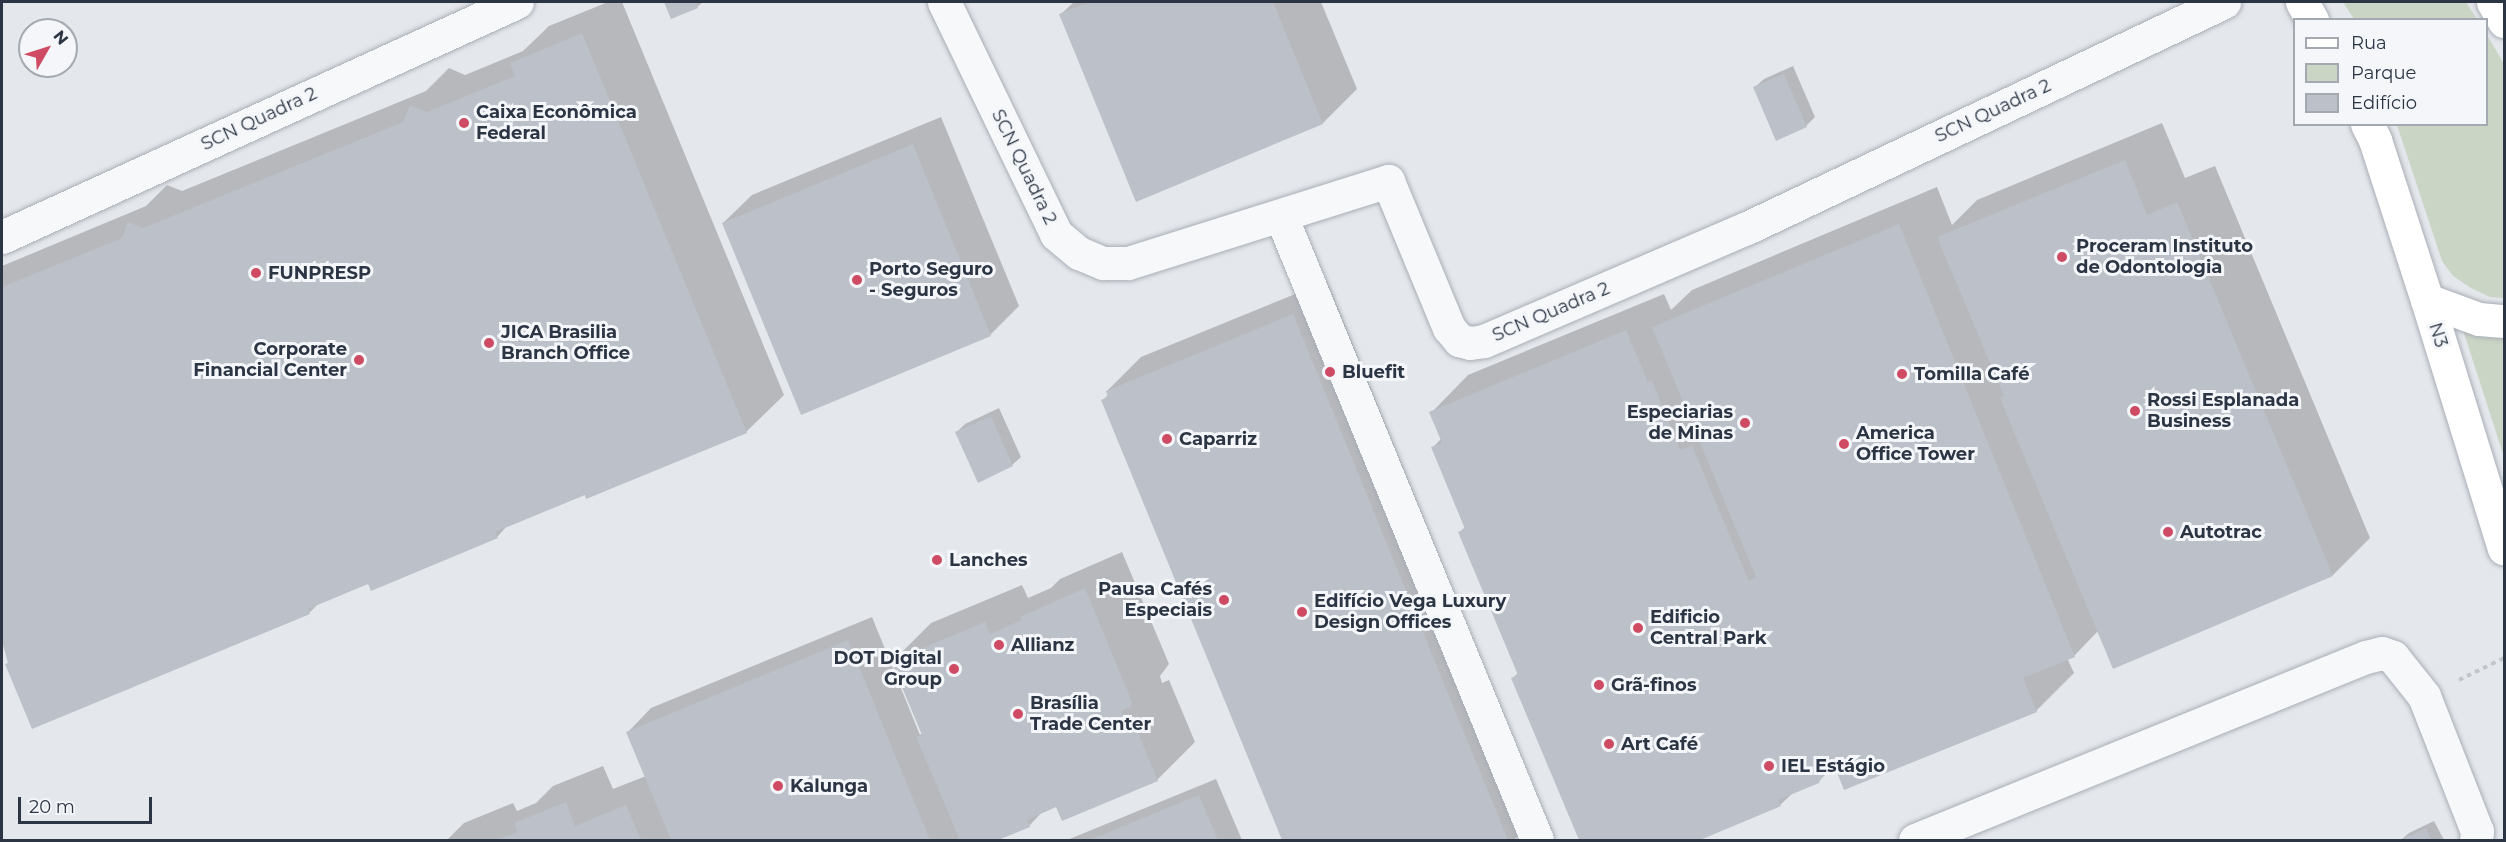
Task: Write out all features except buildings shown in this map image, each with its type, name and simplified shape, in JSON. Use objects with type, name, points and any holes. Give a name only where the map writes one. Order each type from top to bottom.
[{"type":"main road","points":[[2302,2],[2311,18]]},
{"type":"main road","points":[[2493,2],[2505,21]]},
{"type":"main road","name":"N3","points":[[2368,126],[2375,140],[2427,300],[2505,548]]},
{"type":"main road","points":[[2427,300],[2479,319],[2505,321]]},
{"type":"street","name":"SCN Quadra 2","points":[[2,237],[517,2]]},
{"type":"street","name":"SCN Quadra 2","points":[[944,2],[1056,234],[1079,253],[1103,263],[1128,263],[1388,181],[1449,328],[1459,340],[1470,343],[1484,341],[1747,228],[2224,2]]},
{"type":"street","points":[[1281,216],[1537,840]]},
{"type":"street","points":[[1915,840],[2366,657],[2382,653],[2393,657],[2424,696],[2477,831],[2476,840]]},
{"type":"path","points":[[2424,696],[2505,658]]},
{"type":"green space","points":[[2343,2],[2466,2],[2476,18],[2353,18]]},
{"type":"green space","points":[[2488,37],[2504,64],[2504,298],[2490,297],[2471,288],[2453,276],[2442,261],[2397,126],[2488,126]]},
{"type":"green space","points":[[2461,324],[2504,334],[2504,457]]},
{"type":"place","name":"Caixa Econômica Federal","points":[[464,123]]},
{"type":"place","name":"Proceram Instituto de Odontologia","points":[[2062,257]]},
{"type":"place","name":"FUNPRESP","points":[[256,273]]},
{"type":"place","name":"Porto Seguro - Seguros","points":[[857,280]]},
{"type":"place","name":"JICA Brasilia Branch Office","points":[[489,343]]},
{"type":"place","name":"Corporate Financial Center","points":[[359,360]]},
{"type":"place","name":"Bluefit","points":[[1330,372]]},
{"type":"place","name":"Tomilla Café","points":[[1902,374]]},
{"type":"place","name":"Rossi Esplanada Business","points":[[2135,411]]},
{"type":"place","name":"Especiarias de Minas","points":[[1745,423]]},
{"type":"place","name":"Caparriz","points":[[1167,439]]},
{"type":"place","name":"America Office Tower","points":[[1844,444]]},
{"type":"place","name":"Autotrac","points":[[2168,532]]},
{"type":"place","name":"Lanches","points":[[937,560]]},
{"type":"place","name":"Pausa Cafés Especiais","points":[[1224,600]]},
{"type":"place","name":"Edifício Vega Luxury Design Offices","points":[[1302,612]]},
{"type":"place","name":"Edificio Central Park","points":[[1638,628]]},
{"type":"place","name":"Allianz","points":[[999,645]]},
{"type":"place","name":"DOT Digital Group","points":[[954,669]]},
{"type":"place","name":"Grã-finos","points":[[1599,685]]},
{"type":"place","name":"Brasília Trade Center","points":[[1018,714]]},
{"type":"place","name":"Art Café","points":[[1609,744]]},
{"type":"place","name":"IEL Estágio","points":[[1769,766]]},
{"type":"place","name":"Kalunga","points":[[778,786]]}]
